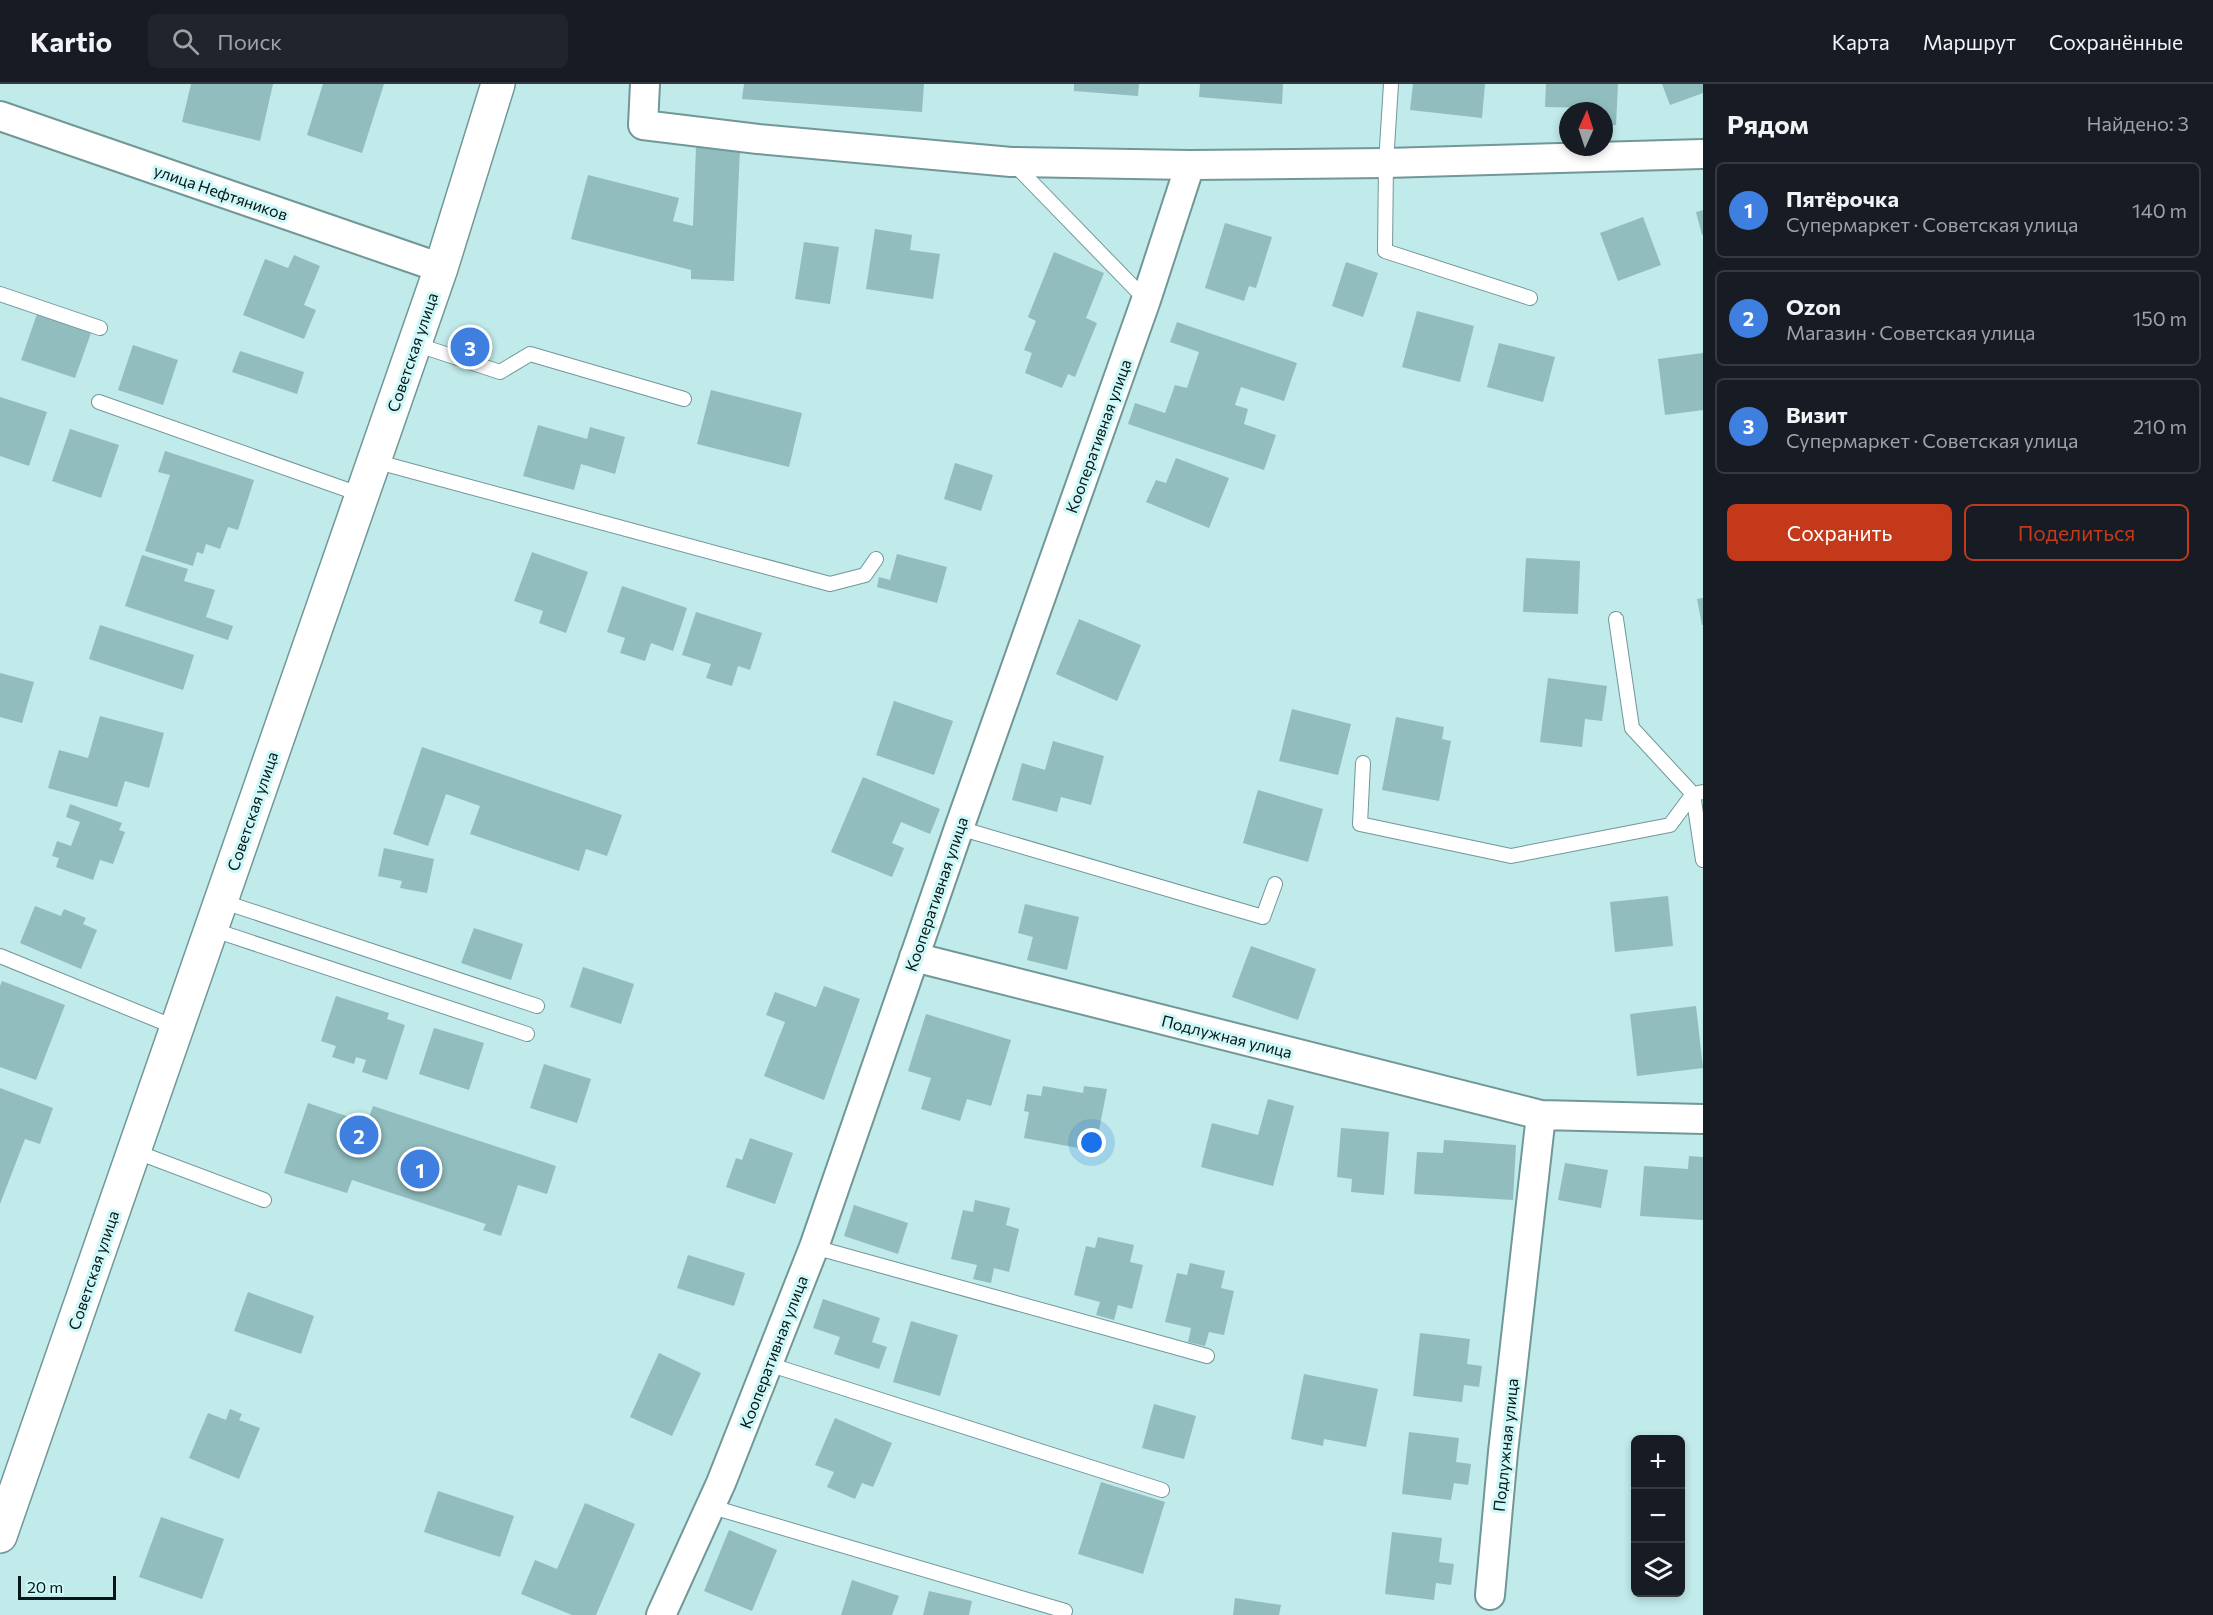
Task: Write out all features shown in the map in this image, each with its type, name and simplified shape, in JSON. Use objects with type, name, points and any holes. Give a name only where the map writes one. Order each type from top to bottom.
[{"type":"street","name":"Советская улица","points":[[0,1536],[15,1476],[134,1151],[415,344],[498,84]]},
{"type":"street","points":[[645,84],[643,125],[758,139],[1011,162],[1190,165],[1386,163],[1703,154]]},
{"type":"street","name":"улица Нефтяников","points":[[0,116],[441,268]]},
{"type":"street","name":"Кооперативная улица","points":[[661,1615],[721,1483],[814,1246],[958,828],[1146,300],[1190,165]]},
{"type":"street","name":"Подлужная улица","points":[[914,957],[1541,1116],[1703,1119]]},
{"type":"street","name":"Подлужная улица","points":[[1490,1595],[1504,1441],[1541,1116]]},
{"type":"lane","points":[[1391,84],[1386,163],[1385,251],[1530,298]]},
{"type":"lane","points":[[1011,162],[1146,300]]},
{"type":"lane","points":[[0,294],[100,328]]},
{"type":"lane","points":[[415,344],[500,372],[530,354],[684,399]]},
{"type":"lane","points":[[99,402],[362,495]]},
{"type":"lane","points":[[374,461],[830,584],[866,575],[876,559]]},
{"type":"lane","points":[[1616,620],[1632,728],[1698,793],[1703,860]]},
{"type":"lane","points":[[1363,763],[1360,824],[1511,856],[1670,825],[1698,793]]},
{"type":"lane","points":[[958,828],[1263,917],[1275,884]]},
{"type":"lane","points":[[216,915],[537,1006]]},
{"type":"lane","points":[[216,915],[527,1034]]},
{"type":"lane","points":[[0,956],[177,1028]]},
{"type":"lane","points":[[134,1151],[264,1200]]},
{"type":"lane","points":[[814,1246],[1207,1356]]},
{"type":"lane","points":[[768,1364],[1162,1490]]},
{"type":"lane","points":[[709,1506],[1065,1611]]},
{"type":"building","points":[[191,84],[273,84],[260,141],[182,122]]},
{"type":"building","points":[[323,84],[384,84],[362,153],[307,135]]},
{"type":"building","points":[[744,84],[924,84],[922,112],[742,99]]},
{"type":"building","points":[[1074,84],[1139,84],[1138,96],[1074,91]]},
{"type":"building","points":[[1200,84],[1283,84],[1282,104],[1199,97]]},
{"type":"building","points":[[1413,84],[1485,84],[1482,118],[1410,110]]},
{"type":"building","points":[[1546,84],[1618,84],[1616,125],[1613,125],[1613,102],[1559,102],[1559,107],[1545,107]]},
{"type":"building","points":[[1662,84],[1703,84],[1703,93],[1670,105]]},
{"type":"building","points":[[696,147],[740,149],[734,281],[691,279],[691,270],[571,239],[588,175],[679,198],[673,221],[693,226]]},
{"type":"building","points":[[1703,210],[1703,234],[1702,235],[1696,212]]},
{"type":"building","points":[[1643,217],[1661,265],[1618,281],[1600,233]]},
{"type":"building","points":[[1225,223],[1272,237],[1256,288],[1249,286],[1244,301],[1205,288]]},
{"type":"building","points":[[875,229],[912,235],[910,250],[940,254],[933,299],[866,289]]},
{"type":"building","points":[[804,242],[839,247],[830,304],[795,299]]},
{"type":"building","points":[[1054,252],[1104,273],[1086,318],[1097,323],[1075,377],[1068,374],[1062,388],[1025,373],[1032,353],[1024,350],[1036,321],[1028,317]]},
{"type":"building","points":[[294,255],[320,266],[304,305],[316,310],[304,339],[243,315],[265,259],[288,268]]},
{"type":"building","points":[[1346,262],[1378,273],[1363,317],[1332,306]]},
{"type":"building","points":[[1417,311],[1474,326],[1460,382],[1402,367]]},
{"type":"building","points":[[37,314],[91,333],[75,378],[21,360]]},
{"type":"building","points":[[1177,322],[1297,363],[1284,401],[1241,387],[1235,405],[1248,409],[1244,424],[1276,435],[1264,470],[1128,424],[1135,403],[1165,413],[1175,385],[1187,388],[1199,352],[1170,342]]},
{"type":"building","points":[[1499,343],[1555,357],[1543,402],[1487,387]]},
{"type":"building","points":[[133,345],[178,360],[163,405],[118,390]]},
{"type":"building","points":[[240,351],[304,372],[297,394],[232,372]]},
{"type":"building","points":[[1703,353],[1703,410],[1665,415],[1658,359]]},
{"type":"building","points":[[711,390],[802,413],[789,467],[697,444]]},
{"type":"building","points":[[0,397],[47,412],[29,466],[0,456]]},
{"type":"building","points":[[538,425],[587,439],[590,427],[625,437],[615,474],[581,464],[574,490],[523,476]]},
{"type":"building","points":[[70,429],[119,445],[101,498],[52,481]]},
{"type":"building","points":[[165,451],[254,480],[238,530],[228,527],[220,549],[206,544],[203,554],[197,552],[193,566],[145,551],[170,475],[158,472]]},
{"type":"building","points":[[1176,458],[1229,478],[1209,528],[1146,502],[1156,480],[1166,483]]},
{"type":"building","points":[[955,463],[993,475],[981,511],[944,499]]},
{"type":"building","points":[[532,552],[588,572],[566,633],[539,623],[543,611],[514,601]]},
{"type":"building","points":[[897,554],[947,567],[937,603],[877,587],[879,577],[890,580]]},
{"type":"building","points":[[142,555],[188,569],[184,581],[215,590],[206,617],[233,626],[228,640],[125,606]]},
{"type":"building","points":[[1526,558],[1580,561],[1578,614],[1523,612]]},
{"type":"building","points":[[622,586],[687,608],[673,651],[651,643],[645,661],[620,653],[625,638],[607,632]]},
{"type":"building","points":[[1703,598],[1703,625],[1702,625],[1697,599]]},
{"type":"building","points":[[696,612],[762,633],[750,670],[738,666],[732,686],[706,678],[711,664],[682,655]]},
{"type":"building","points":[[1079,619],[1141,645],[1117,701],[1056,674]]},
{"type":"building","points":[[100,625],[194,655],[183,690],[89,659]]},
{"type":"building","points":[[0,673],[34,682],[22,723],[0,717]]},
{"type":"building","points":[[1548,678],[1607,686],[1602,721],[1585,719],[1582,747],[1540,742]]},
{"type":"building","points":[[894,701],[953,721],[934,775],[876,755]]},
{"type":"building","points":[[1292,709],[1351,724],[1338,775],[1279,761]]},
{"type":"building","points":[[100,716],[164,733],[149,788],[125,781],[117,807],[48,788],[59,750],[88,758]]},
{"type":"building","points":[[1396,717],[1444,727],[1442,739],[1451,741],[1439,801],[1382,790]]},
{"type":"building","points":[[1053,741],[1104,756],[1091,805],[1061,797],[1057,812],[1012,800],[1022,763],[1045,770]]},
{"type":"building","points":[[422,747],[622,815],[607,856],[586,849],[579,871],[470,834],[480,806],[446,794],[428,846],[393,834]]},
{"type":"building","points":[[863,777],[940,809],[930,834],[901,822],[892,843],[904,848],[892,877],[831,852]]},
{"type":"building","points":[[1258,790],[1323,809],[1308,862],[1243,843]]},
{"type":"building","points":[[70,804],[122,823],[119,830],[125,832],[113,864],[100,860],[93,880],[56,867],[59,858],[52,856],[57,841],[71,846],[80,822],[66,817]]},
{"type":"building","points":[[384,848],[434,859],[427,893],[400,888],[402,881],[378,876]]},
{"type":"building","points":[[1668,896],[1673,946],[1615,952],[1610,902]]},
{"type":"building","points":[[1025,904],[1079,917],[1067,970],[1027,960],[1033,937],[1018,933]]},
{"type":"building","points":[[35,906],[61,916],[64,909],[86,918],[83,924],[97,930],[81,969],[20,943]]},
{"type":"building","points":[[474,928],[523,944],[511,980],[461,963]]},
{"type":"building","points":[[1251,946],[1316,969],[1298,1020],[1232,997]]},
{"type":"building","points":[[583,967],[634,984],[621,1024],[570,1007]]},
{"type":"building","points":[[2,981],[65,1005],[36,1080],[0,1067],[0,986]]},
{"type":"building","points":[[824,986],[860,999],[824,1100],[764,1076],[785,1022],[766,1015],[775,992],[816,1007]]},
{"type":"building","points":[[336,996],[389,1013],[387,1019],[405,1025],[387,1080],[362,1072],[366,1060],[356,1057],[354,1064],[332,1057],[336,1046],[321,1041]]},
{"type":"building","points":[[1696,1006],[1703,1068],[1637,1076],[1630,1014]]},
{"type":"building","points":[[926,1014],[1011,1040],[991,1106],[967,1099],[960,1121],[921,1109],[931,1078],[908,1071]]},
{"type":"building","points":[[434,1028],[484,1043],[469,1090],[419,1074]]},
{"type":"building","points":[[544,1064],[591,1079],[577,1123],[530,1108]]},
{"type":"building","points":[[1043,1086],[1083,1093],[1084,1086],[1107,1089],[1095,1151],[1024,1138],[1029,1112],[1024,1111],[1027,1094],[1041,1096]]},
{"type":"building","points":[[0,1088],[53,1108],[40,1144],[25,1139],[0,1204]]},
{"type":"building","points":[[1268,1099],[1294,1106],[1273,1186],[1201,1167],[1212,1123],[1258,1135]]},
{"type":"building","points":[[308,1103],[367,1123],[373,1106],[556,1166],[547,1194],[518,1185],[501,1236],[483,1230],[486,1224],[352,1180],[347,1193],[284,1173]]},
{"type":"building","points":[[1341,1128],[1389,1132],[1384,1195],[1351,1192],[1352,1179],[1337,1177]]},
{"type":"building","points":[[750,1138],[793,1153],[775,1204],[726,1187],[736,1158],[742,1160]]},
{"type":"building","points":[[1444,1140],[1516,1145],[1513,1200],[1414,1194],[1417,1152],[1443,1153]]},
{"type":"building","points":[[1689,1156],[1703,1157],[1703,1220],[1640,1216],[1644,1166],[1688,1169]]},
{"type":"building","points":[[1565,1163],[1608,1170],[1601,1208],[1558,1200]]},
{"type":"building","points":[[975,1200],[1010,1208],[1006,1225],[1019,1229],[1009,1272],[994,1268],[991,1283],[973,1279],[977,1265],[951,1259],[963,1210],[973,1212]]},
{"type":"building","points":[[854,1205],[908,1223],[898,1254],[844,1236]]},
{"type":"building","points":[[1098,1237],[1134,1245],[1130,1262],[1143,1265],[1132,1309],[1118,1305],[1114,1320],[1096,1315],[1100,1302],[1074,1295],[1086,1246],[1095,1248]]},
{"type":"building","points":[[688,1255],[745,1273],[734,1306],[677,1288]]},
{"type":"building","points":[[1190,1263],[1225,1271],[1221,1288],[1234,1291],[1224,1335],[1209,1332],[1205,1346],[1188,1342],[1191,1328],[1165,1322],[1177,1273],[1187,1275]]},
{"type":"building","points":[[248,1292],[314,1316],[301,1354],[234,1331]]},
{"type":"building","points":[[823,1299],[880,1318],[872,1342],[887,1347],[879,1369],[834,1354],[840,1337],[813,1328]]},
{"type":"building","points":[[911,1321],[958,1335],[940,1396],[893,1382]]},
{"type":"building","points":[[1420,1333],[1470,1339],[1467,1364],[1482,1366],[1479,1387],[1464,1385],[1462,1402],[1413,1396]]},
{"type":"building","points":[[659,1353],[701,1373],[672,1436],[630,1417]]},
{"type":"building","points":[[1304,1374],[1378,1389],[1366,1447],[1324,1439],[1323,1446],[1291,1439]]},
{"type":"building","points":[[1154,1404],[1196,1416],[1184,1459],[1142,1448]]},
{"type":"building","points":[[230,1409],[242,1414],[239,1420],[260,1428],[239,1479],[189,1458],[208,1413],[226,1420]]},
{"type":"building","points":[[835,1418],[892,1443],[873,1487],[862,1483],[855,1499],[827,1487],[834,1472],[815,1465]]},
{"type":"building","points":[[1409,1432],[1459,1438],[1456,1462],[1471,1464],[1468,1485],[1454,1483],[1451,1500],[1402,1494]]},
{"type":"building","points":[[1101,1482],[1165,1502],[1143,1574],[1078,1554]]},
{"type":"building","points":[[438,1491],[514,1516],[500,1557],[424,1532]]},
{"type":"building","points":[[585,1503],[635,1524],[596,1615],[572,1615],[521,1594],[535,1560],[557,1569]]},
{"type":"building","points":[[161,1517],[224,1539],[202,1599],[139,1577]]},
{"type":"building","points":[[729,1530],[777,1550],[752,1611],[704,1591]]},
{"type":"building","points":[[1392,1532],[1442,1538],[1439,1562],[1454,1564],[1451,1585],[1436,1583],[1434,1600],[1385,1594]]},
{"type":"building","points":[[852,1580],[899,1596],[892,1615],[841,1615]]},
{"type":"building","points":[[929,1591],[972,1601],[969,1615],[923,1615]]},
{"type":"building","points":[[1235,1598],[1281,1605],[1279,1615],[1233,1615]]},
{"type":"place","name":"Визит","points":[[470,347]]},
{"type":"place","name":"Ozon","points":[[359,1135]]},
{"type":"place","name":"Пятёрочка","points":[[420,1169]]}]
